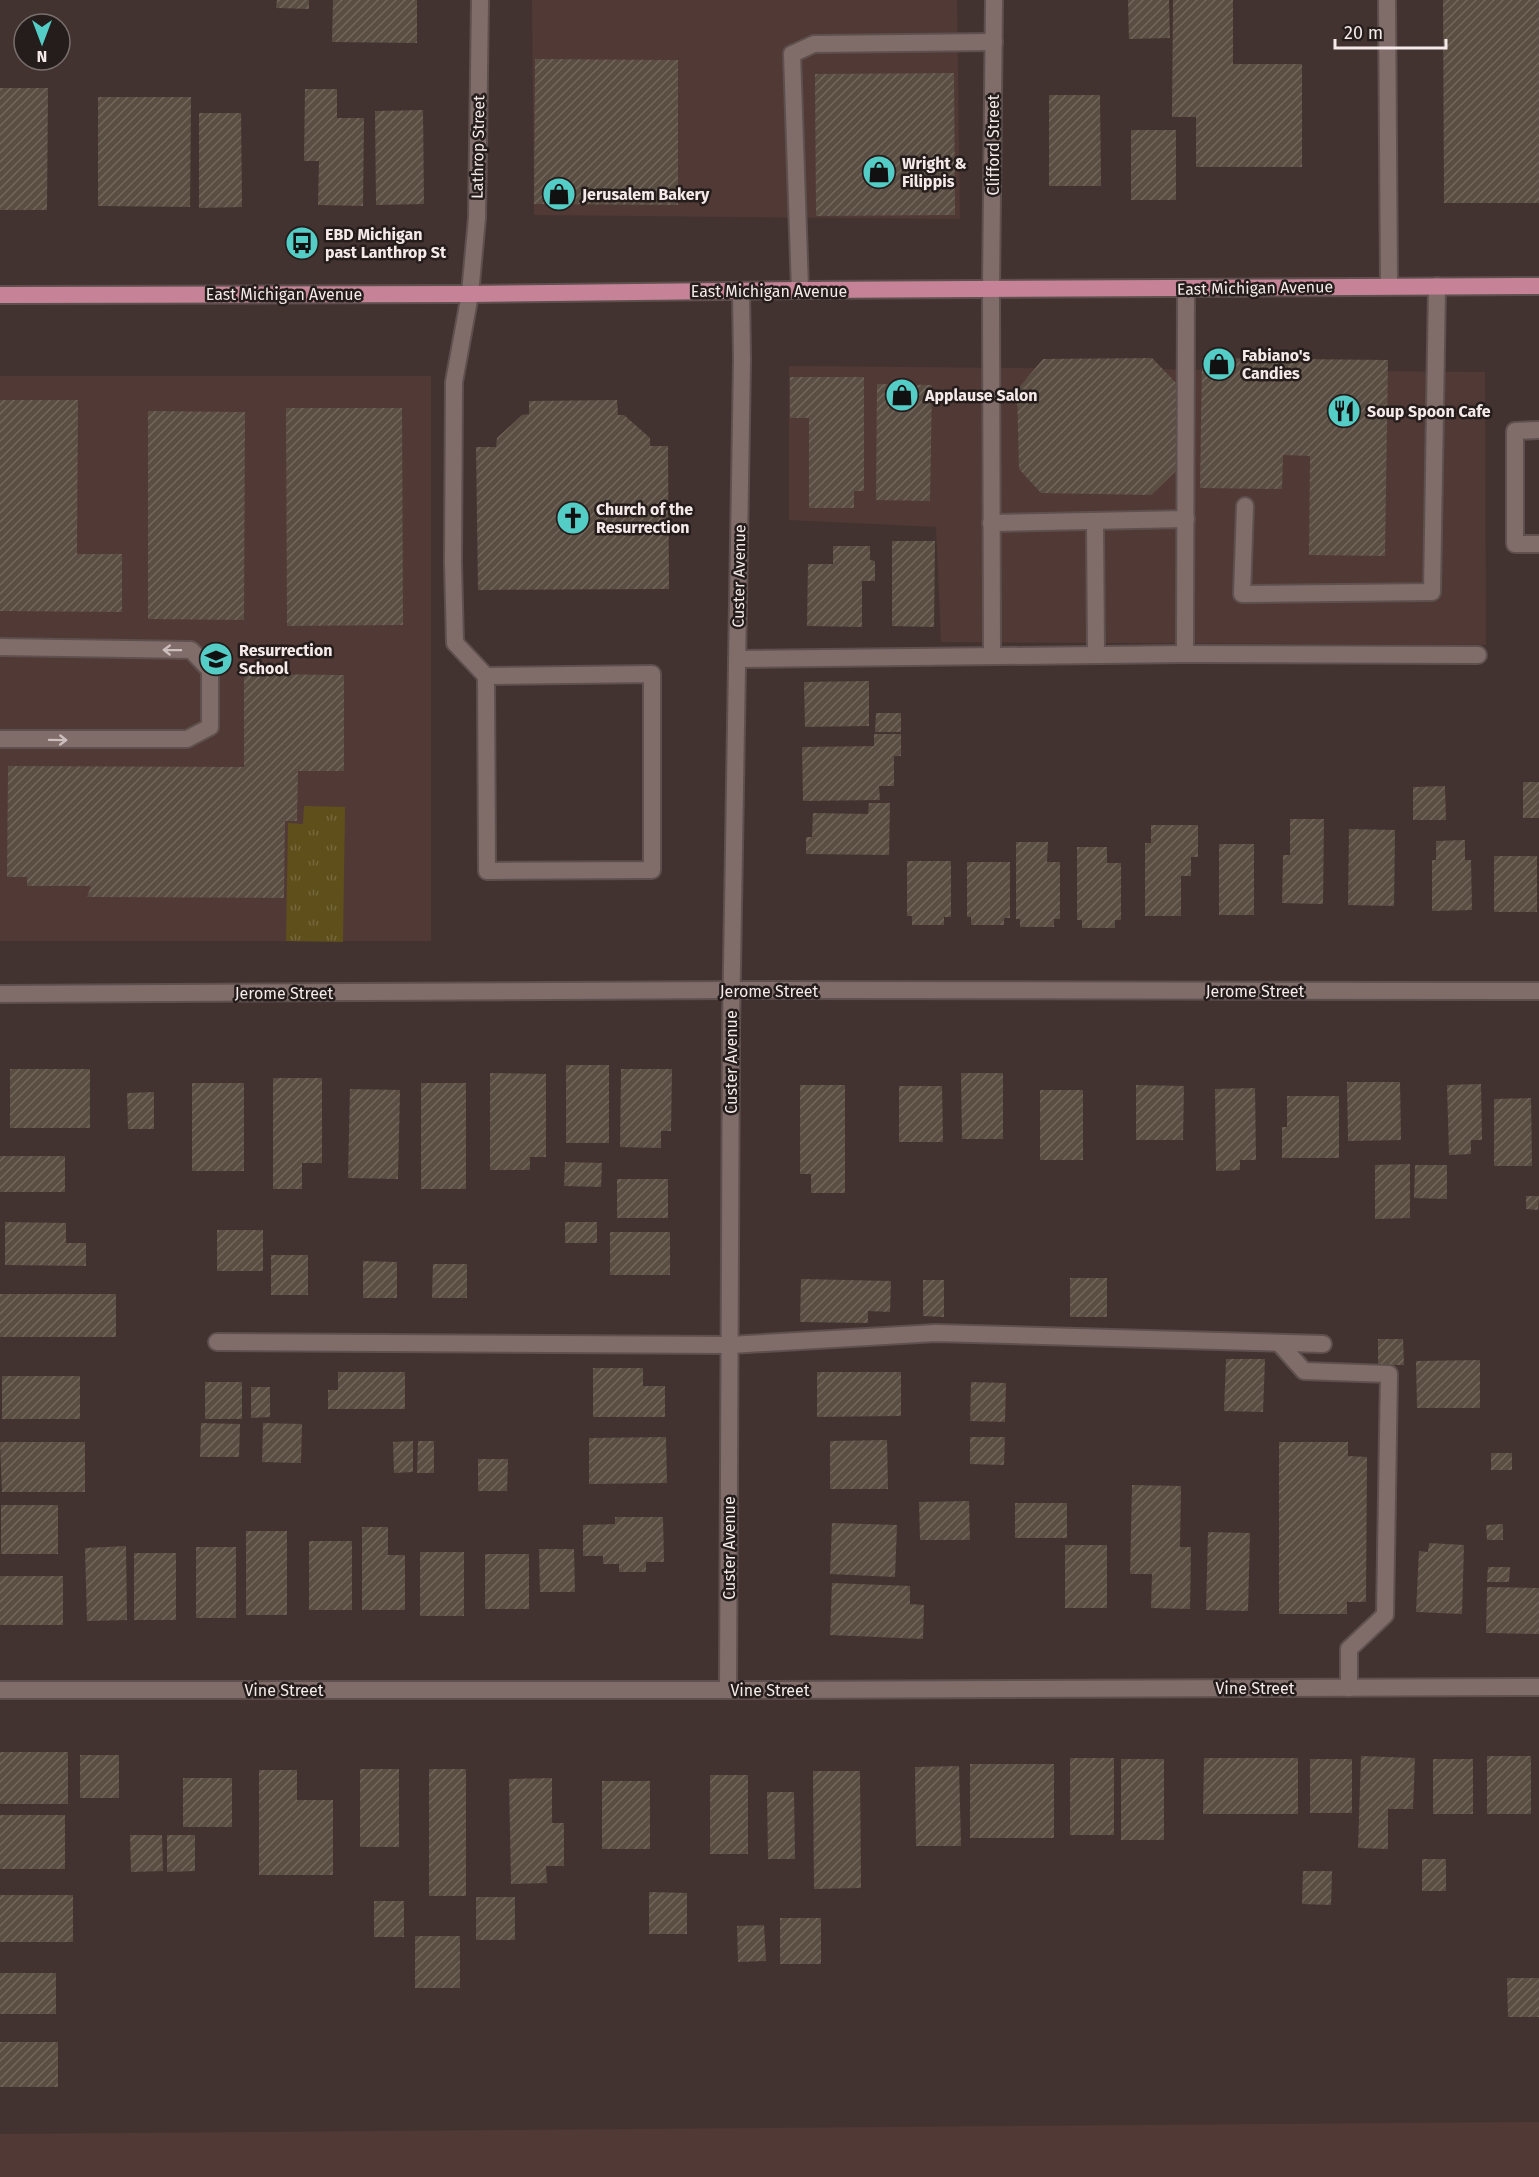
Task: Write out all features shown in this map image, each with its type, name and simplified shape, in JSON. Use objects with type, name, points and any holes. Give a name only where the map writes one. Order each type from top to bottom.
[{"type":"main road","name":"East Michigan Avenue","points":[[0,295],[1539,286]]},
{"type":"street","name":"Lathrop Street","points":[[480,0],[477,218],[470,294],[454,382],[453,563],[455,643],[486,676]]},
{"type":"street","name":"Clifford Street","points":[[992,656],[994,0]]},
{"type":"street","points":[[1387,0],[1389,286]]},
{"type":"street","points":[[800,290],[792,54],[814,44],[994,42]]},
{"type":"street","points":[[1245,506],[1242,594],[1432,592],[1437,286]]},
{"type":"street","points":[[1185,654],[1186,288]]},
{"type":"street","name":"Custer Avenue","points":[[728,1690],[732,990],[742,360],[741,291]]},
{"type":"street","points":[[1539,430],[1515,431],[1515,544],[1539,544]]},
{"type":"street","points":[[991,523],[1186,519]]},
{"type":"street","points":[[1095,521],[1096,655]]},
{"type":"street","points":[[0,647],[191,650],[210,670],[210,727],[187,739],[0,739]]},
{"type":"street","points":[[737,659],[1185,654],[1478,655]]},
{"type":"street","points":[[651,674],[652,870],[487,871],[486,676],[651,674]]},
{"type":"street","name":"Jerome Street","points":[[0,994],[732,990],[1539,991]]},
{"type":"street","points":[[217,1342],[730,1345],[936,1333],[1323,1344]]},
{"type":"street","points":[[1279,1343],[1304,1371],[1389,1374],[1385,1615],[1349,1649],[1349,1688]]},
{"type":"street","name":"Vine Street","points":[[0,1690],[1539,1687]]},
{"type":"shaded area","points":[[532,0],[957,0],[960,219],[534,215]]},
{"type":"shaded area","points":[[789,366],[1485,372],[1486,645],[941,642],[936,527],[789,520]]},
{"type":"shaded area","name":"Resurrection School","points":[[0,376],[431,376],[431,941],[0,941]]},
{"type":"shaded area","points":[[1539,2122],[1539,2177],[0,2177],[0,2134]]},
{"type":"green space","points":[[304,806],[345,807],[343,942],[286,941],[288,823],[303,824]]},
{"type":"building","points":[[277,0],[309,0],[309,9],[276,8]]},
{"type":"building","points":[[333,0],[417,0],[417,43],[332,42]]},
{"type":"building","points":[[1128,0],[1169,0],[1170,38],[1129,39]]},
{"type":"building","points":[[1173,0],[1233,0],[1233,64],[1302,64],[1302,167],[1196,167],[1196,117],[1172,117]]},
{"type":"building","points":[[1443,0],[1539,0],[1539,203],[1444,203]]},
{"type":"building","points":[[535,59],[678,60],[678,205],[534,204]]},
{"type":"building","points":[[954,73],[955,215],[816,216],[815,74]]},
{"type":"building","points":[[0,88],[48,88],[47,210],[0,210]]},
{"type":"building","points":[[305,89],[337,89],[337,118],[364,118],[363,206],[318,205],[319,161],[304,161]]},
{"type":"building","points":[[1049,95],[1100,95],[1101,186],[1049,186]]},
{"type":"building","points":[[98,97],[191,97],[190,207],[98,206]]},
{"type":"building","points":[[423,110],[424,204],[376,205],[375,111]]},
{"type":"building","points":[[199,113],[241,113],[242,207],[199,208]]},
{"type":"building","points":[[1131,130],[1176,130],[1176,200],[1131,200]]},
{"type":"building","points":[[1152,358],[1180,387],[1178,469],[1151,495],[1041,493],[1019,469],[1017,390],[1043,359]]},
{"type":"building","points":[[1202,358],[1388,360],[1385,556],[1309,555],[1310,456],[1283,455],[1282,489],[1200,488]]},
{"type":"building","points":[[790,377],[864,377],[864,491],[854,491],[854,508],[809,508],[809,418],[790,418]]},
{"type":"building","points":[[877,384],[932,385],[930,501],[876,500]]},
{"type":"building","points":[[0,400],[78,400],[77,554],[122,554],[122,612],[0,611]]},
{"type":"building","name":"Church of the Resurrection","points":[[617,400],[618,415],[624,415],[650,438],[650,446],[668,446],[669,589],[478,590],[476,447],[496,447],[497,438],[522,415],[529,414],[529,401]]},
{"type":"building","points":[[286,408],[402,408],[403,625],[287,626]]},
{"type":"building","points":[[148,411],[245,412],[244,620],[148,619]]},
{"type":"building","points":[[892,541],[935,541],[934,627],[892,626]]},
{"type":"building","points":[[833,546],[870,546],[870,560],[875,561],[875,581],[862,581],[862,627],[807,626],[808,564],[833,564]]},
{"type":"building","points":[[244,674],[344,675],[344,771],[298,771],[297,821],[285,821],[284,898],[87,897],[91,886],[27,886],[27,877],[7,877],[8,766],[244,767]]},
{"type":"building","points":[[869,681],[869,726],[805,727],[804,682]]},
{"type":"building","points":[[876,713],[901,713],[901,732],[875,732]]},
{"type":"building","points":[[874,734],[901,734],[901,756],[894,756],[894,786],[879,786],[880,800],[803,801],[802,747],[874,746]]},
{"type":"building","points":[[1523,782],[1539,782],[1539,818],[1523,818]]},
{"type":"building","points":[[1445,786],[1446,820],[1413,820],[1413,787]]},
{"type":"building","points":[[869,803],[890,803],[889,855],[806,854],[806,837],[812,837],[813,813],[868,814]]},
{"type":"building","points":[[1290,819],[1324,819],[1323,904],[1282,903],[1283,855],[1290,855]]},
{"type":"building","points":[[1151,825],[1198,825],[1198,857],[1191,857],[1191,876],[1181,876],[1181,916],[1145,916],[1145,843],[1151,843]]},
{"type":"building","points":[[1349,829],[1395,830],[1394,906],[1348,905]]},
{"type":"building","points":[[1465,840],[1465,860],[1471,860],[1472,910],[1432,911],[1432,860],[1436,860],[1436,841]]},
{"type":"building","points":[[1016,842],[1048,842],[1047,862],[1060,862],[1060,919],[1054,919],[1054,927],[1020,927],[1020,919],[1016,919]]},
{"type":"building","points":[[1219,844],[1254,844],[1254,915],[1219,915]]},
{"type":"building","points":[[1077,847],[1107,847],[1107,863],[1121,863],[1121,920],[1115,920],[1115,928],[1082,928],[1082,920],[1077,920]]},
{"type":"building","points":[[1494,856],[1537,856],[1537,912],[1494,912]]},
{"type":"building","points":[[907,861],[951,861],[951,917],[944,917],[944,925],[912,925],[912,916],[907,916]]},
{"type":"building","points":[[967,862],[1010,862],[1010,918],[1004,918],[1004,925],[971,925],[971,917],[967,917]]},
{"type":"building","points":[[566,1065],[609,1065],[609,1143],[566,1143]]},
{"type":"building","points":[[10,1069],[90,1069],[90,1128],[10,1128]]},
{"type":"building","points":[[621,1069],[672,1069],[671,1131],[661,1131],[661,1148],[620,1147]]},
{"type":"building","points":[[490,1073],[546,1074],[546,1157],[530,1157],[530,1170],[490,1170]]},
{"type":"building","points":[[961,1073],[1003,1073],[1003,1139],[962,1139]]},
{"type":"building","points":[[273,1078],[322,1078],[322,1163],[302,1163],[302,1189],[273,1189]]},
{"type":"building","points":[[1347,1082],[1400,1082],[1401,1140],[1348,1141]]},
{"type":"building","points":[[192,1083],[244,1083],[244,1171],[192,1171]]},
{"type":"building","points":[[421,1083],[466,1083],[466,1189],[421,1189]]},
{"type":"building","points":[[1481,1084],[1482,1140],[1471,1140],[1471,1154],[1449,1155],[1447,1085]]},
{"type":"building","points":[[800,1085],[845,1085],[845,1193],[811,1193],[811,1174],[800,1174]]},
{"type":"building","points":[[1136,1085],[1184,1086],[1183,1140],[1136,1140]]},
{"type":"building","points":[[899,1086],[942,1086],[943,1142],[899,1142]]},
{"type":"building","points":[[1255,1088],[1256,1160],[1240,1160],[1240,1170],[1216,1171],[1215,1089]]},
{"type":"building","points":[[350,1089],[400,1090],[398,1179],[348,1178]]},
{"type":"building","points":[[1040,1090],[1083,1090],[1083,1160],[1040,1160]]},
{"type":"building","points":[[154,1092],[154,1129],[128,1129],[127,1093]]},
{"type":"building","points":[[1287,1096],[1339,1096],[1339,1158],[1282,1158],[1282,1127],[1287,1127]]},
{"type":"building","points":[[1531,1098],[1532,1166],[1494,1166],[1494,1099]]},
{"type":"building","points":[[0,1156],[65,1156],[65,1192],[0,1192]]},
{"type":"building","points":[[565,1162],[602,1163],[601,1187],[564,1186]]},
{"type":"building","points":[[1410,1164],[1410,1218],[1375,1219],[1375,1165]]},
{"type":"building","points":[[1415,1165],[1447,1165],[1447,1199],[1414,1198]]},
{"type":"building","points":[[617,1179],[668,1179],[668,1218],[617,1218]]},
{"type":"building","points":[[1526,1196],[1539,1196],[1538,1210],[1526,1209]]},
{"type":"building","points":[[5,1222],[66,1223],[66,1243],[86,1243],[86,1266],[5,1265]]},
{"type":"building","points":[[565,1222],[597,1222],[597,1243],[565,1243]]},
{"type":"building","points":[[217,1230],[263,1230],[263,1271],[217,1271]]},
{"type":"building","points":[[610,1232],[670,1232],[670,1275],[610,1275]]},
{"type":"building","points":[[271,1255],[308,1255],[308,1295],[271,1295]]},
{"type":"building","points":[[363,1261],[397,1262],[397,1298],[363,1298]]},
{"type":"building","points":[[433,1264],[467,1264],[467,1298],[432,1298]]},
{"type":"building","points":[[1070,1278],[1107,1278],[1107,1317],[1070,1317]]},
{"type":"building","points":[[801,1279],[891,1281],[890,1312],[868,1311],[868,1323],[800,1322]]},
{"type":"building","points":[[923,1280],[944,1280],[944,1317],[923,1316]]},
{"type":"building","points":[[0,1294],[116,1294],[116,1337],[0,1337]]},
{"type":"building","points":[[1378,1339],[1403,1339],[1404,1365],[1378,1365]]},
{"type":"building","points":[[1226,1359],[1265,1359],[1263,1412],[1224,1411]]},
{"type":"building","points":[[1480,1360],[1480,1408],[1417,1408],[1416,1361]]},
{"type":"building","points":[[593,1368],[643,1368],[643,1386],[665,1386],[665,1417],[593,1417]]},
{"type":"building","points":[[338,1372],[405,1372],[405,1409],[328,1409],[328,1390],[338,1390]]},
{"type":"building","points":[[817,1372],[901,1372],[901,1416],[817,1417]]},
{"type":"building","points":[[2,1376],[80,1376],[80,1419],[2,1419]]},
{"type":"building","points":[[205,1382],[242,1382],[242,1419],[205,1419]]},
{"type":"building","points":[[971,1382],[1006,1383],[1005,1422],[970,1421]]},
{"type":"building","points":[[251,1387],[270,1387],[270,1417],[251,1418]]},
{"type":"building","points":[[201,1423],[240,1424],[239,1457],[200,1457]]},
{"type":"building","points":[[263,1423],[302,1424],[301,1463],[262,1462]]},
{"type":"building","points":[[666,1437],[667,1483],[589,1484],[589,1438]]},
{"type":"building","points":[[970,1437],[1005,1437],[1004,1465],[970,1464]]},
{"type":"building","points":[[887,1440],[888,1489],[830,1489],[830,1441]]},
{"type":"building","points":[[413,1441],[413,1472],[394,1473],[393,1442]]},
{"type":"building","points":[[418,1441],[434,1441],[434,1473],[417,1473]]},
{"type":"building","points":[[0,1442],[85,1442],[85,1492],[2,1492]]},
{"type":"building","points":[[1279,1442],[1348,1442],[1348,1456],[1367,1457],[1366,1602],[1347,1602],[1347,1614],[1279,1614]]},
{"type":"building","points":[[1491,1453],[1512,1453],[1512,1470],[1491,1470]]},
{"type":"building","points":[[478,1459],[508,1459],[507,1491],[478,1491]]},
{"type":"building","points":[[1132,1485],[1181,1486],[1180,1547],[1191,1547],[1190,1609],[1151,1608],[1152,1574],[1130,1574]]},
{"type":"building","points":[[969,1501],[970,1540],[920,1540],[919,1502]]},
{"type":"building","points":[[1015,1503],[1067,1503],[1067,1538],[1015,1538]]},
{"type":"building","points":[[1,1505],[58,1505],[58,1554],[1,1554]]},
{"type":"building","points":[[615,1517],[663,1517],[664,1562],[646,1562],[646,1572],[619,1572],[619,1564],[603,1564],[603,1556],[583,1556],[583,1525],[615,1524]]},
{"type":"building","points":[[832,1523],[897,1525],[895,1577],[830,1574]]},
{"type":"building","points":[[1503,1524],[1503,1540],[1487,1540],[1486,1525]]},
{"type":"building","points":[[362,1527],[388,1527],[388,1555],[405,1555],[405,1610],[362,1610]]},
{"type":"building","points":[[246,1531],[287,1531],[287,1615],[246,1615]]},
{"type":"building","points":[[1208,1532],[1250,1533],[1248,1611],[1206,1610]]},
{"type":"building","points":[[309,1541],[352,1541],[352,1610],[309,1610]]},
{"type":"building","points":[[1429,1543],[1464,1545],[1462,1614],[1416,1612],[1419,1551],[1428,1552]]},
{"type":"building","points":[[1065,1545],[1107,1545],[1107,1608],[1065,1608]]},
{"type":"building","points":[[126,1546],[127,1620],[87,1621],[85,1548]]},
{"type":"building","points":[[196,1547],[236,1547],[236,1618],[196,1618]]},
{"type":"building","points":[[539,1549],[574,1549],[575,1592],[540,1592]]},
{"type":"building","points":[[420,1552],[464,1552],[464,1616],[420,1616]]},
{"type":"building","points":[[134,1553],[176,1553],[176,1620],[134,1620]]},
{"type":"building","points":[[485,1554],[529,1554],[529,1609],[485,1609]]},
{"type":"building","points":[[1488,1567],[1510,1567],[1509,1582],[1487,1582]]},
{"type":"building","points":[[0,1576],[63,1576],[63,1625],[0,1625]]},
{"type":"building","points":[[832,1583],[910,1586],[910,1604],[924,1605],[923,1639],[830,1635]]},
{"type":"building","points":[[1487,1587],[1539,1588],[1539,1634],[1486,1633]]},
{"type":"building","points":[[0,1752],[68,1752],[68,1804],[0,1804]]},
{"type":"building","points":[[80,1755],[119,1755],[119,1798],[80,1798]]},
{"type":"building","points":[[1361,1756],[1415,1758],[1413,1809],[1388,1809],[1388,1849],[1358,1848]]},
{"type":"building","points":[[1487,1756],[1531,1756],[1531,1814],[1487,1814]]},
{"type":"building","points":[[1070,1758],[1114,1758],[1114,1835],[1070,1835]]},
{"type":"building","points":[[1204,1758],[1298,1758],[1298,1814],[1203,1814]]},
{"type":"building","points":[[1121,1759],[1164,1759],[1164,1840],[1121,1840]]},
{"type":"building","points":[[1310,1759],[1352,1759],[1352,1813],[1310,1813]]},
{"type":"building","points":[[1433,1759],[1473,1759],[1473,1814],[1433,1814]]},
{"type":"building","points":[[970,1764],[1054,1764],[1054,1838],[970,1838]]},
{"type":"building","points":[[959,1766],[961,1846],[916,1846],[915,1767]]},
{"type":"building","points":[[360,1769],[399,1769],[399,1847],[360,1847]]},
{"type":"building","points":[[429,1769],[466,1769],[466,1896],[429,1896]]},
{"type":"building","points":[[259,1770],[297,1770],[297,1800],[333,1800],[333,1875],[259,1875]]},
{"type":"building","points":[[813,1771],[860,1771],[861,1888],[814,1889]]},
{"type":"building","points":[[710,1775],[748,1775],[748,1854],[710,1854]]},
{"type":"building","points":[[183,1778],[232,1778],[232,1827],[183,1827]]},
{"type":"building","points":[[552,1778],[552,1823],[564,1823],[564,1866],[546,1866],[547,1883],[511,1884],[509,1779]]},
{"type":"building","points":[[602,1781],[650,1781],[650,1849],[602,1849]]},
{"type":"building","points":[[767,1792],[794,1792],[795,1859],[768,1859]]},
{"type":"building","points":[[0,1815],[65,1815],[65,1869],[0,1869]]},
{"type":"building","points":[[130,1835],[162,1835],[163,1871],[131,1872]]},
{"type":"building","points":[[167,1835],[195,1835],[195,1871],[167,1872]]},
{"type":"building","points":[[1422,1859],[1446,1859],[1446,1891],[1422,1891]]},
{"type":"building","points":[[1303,1871],[1332,1871],[1331,1905],[1302,1904]]},
{"type":"building","points":[[649,1892],[687,1893],[687,1934],[649,1934]]},
{"type":"building","points":[[0,1895],[73,1895],[73,1942],[0,1942]]},
{"type":"building","points":[[476,1897],[515,1897],[515,1940],[476,1940]]},
{"type":"building","points":[[374,1901],[404,1901],[404,1937],[374,1937]]},
{"type":"building","points":[[780,1918],[821,1918],[821,1964],[780,1964]]},
{"type":"building","points":[[764,1925],[766,1961],[738,1962],[737,1926]]},
{"type":"building","points":[[415,1936],[460,1936],[460,1988],[415,1988]]},
{"type":"building","points":[[0,1973],[56,1973],[56,2014],[0,2014]]},
{"type":"building","points":[[1507,1978],[1539,1978],[1539,2017],[1508,2017]]},
{"type":"building","points":[[0,2042],[58,2042],[58,2087],[0,2087]]},
{"type":"place","name":"Wright & Filippis","points":[[879,172]]},
{"type":"place","name":"Jerusalem Bakery","points":[[559,194]]},
{"type":"place","name":"EBD Michigan past Lanthrop St","points":[[302,243]]},
{"type":"place","name":"Fabiano's Candies","points":[[1219,364]]},
{"type":"place","name":"Applause Salon","points":[[902,395]]},
{"type":"place","name":"Soup Spoon Cafe","points":[[1344,411]]},
{"type":"place","name":"Church of the Resurrection","points":[[573,518]]},
{"type":"place","name":"Resurrection School","points":[[216,659]]}]
